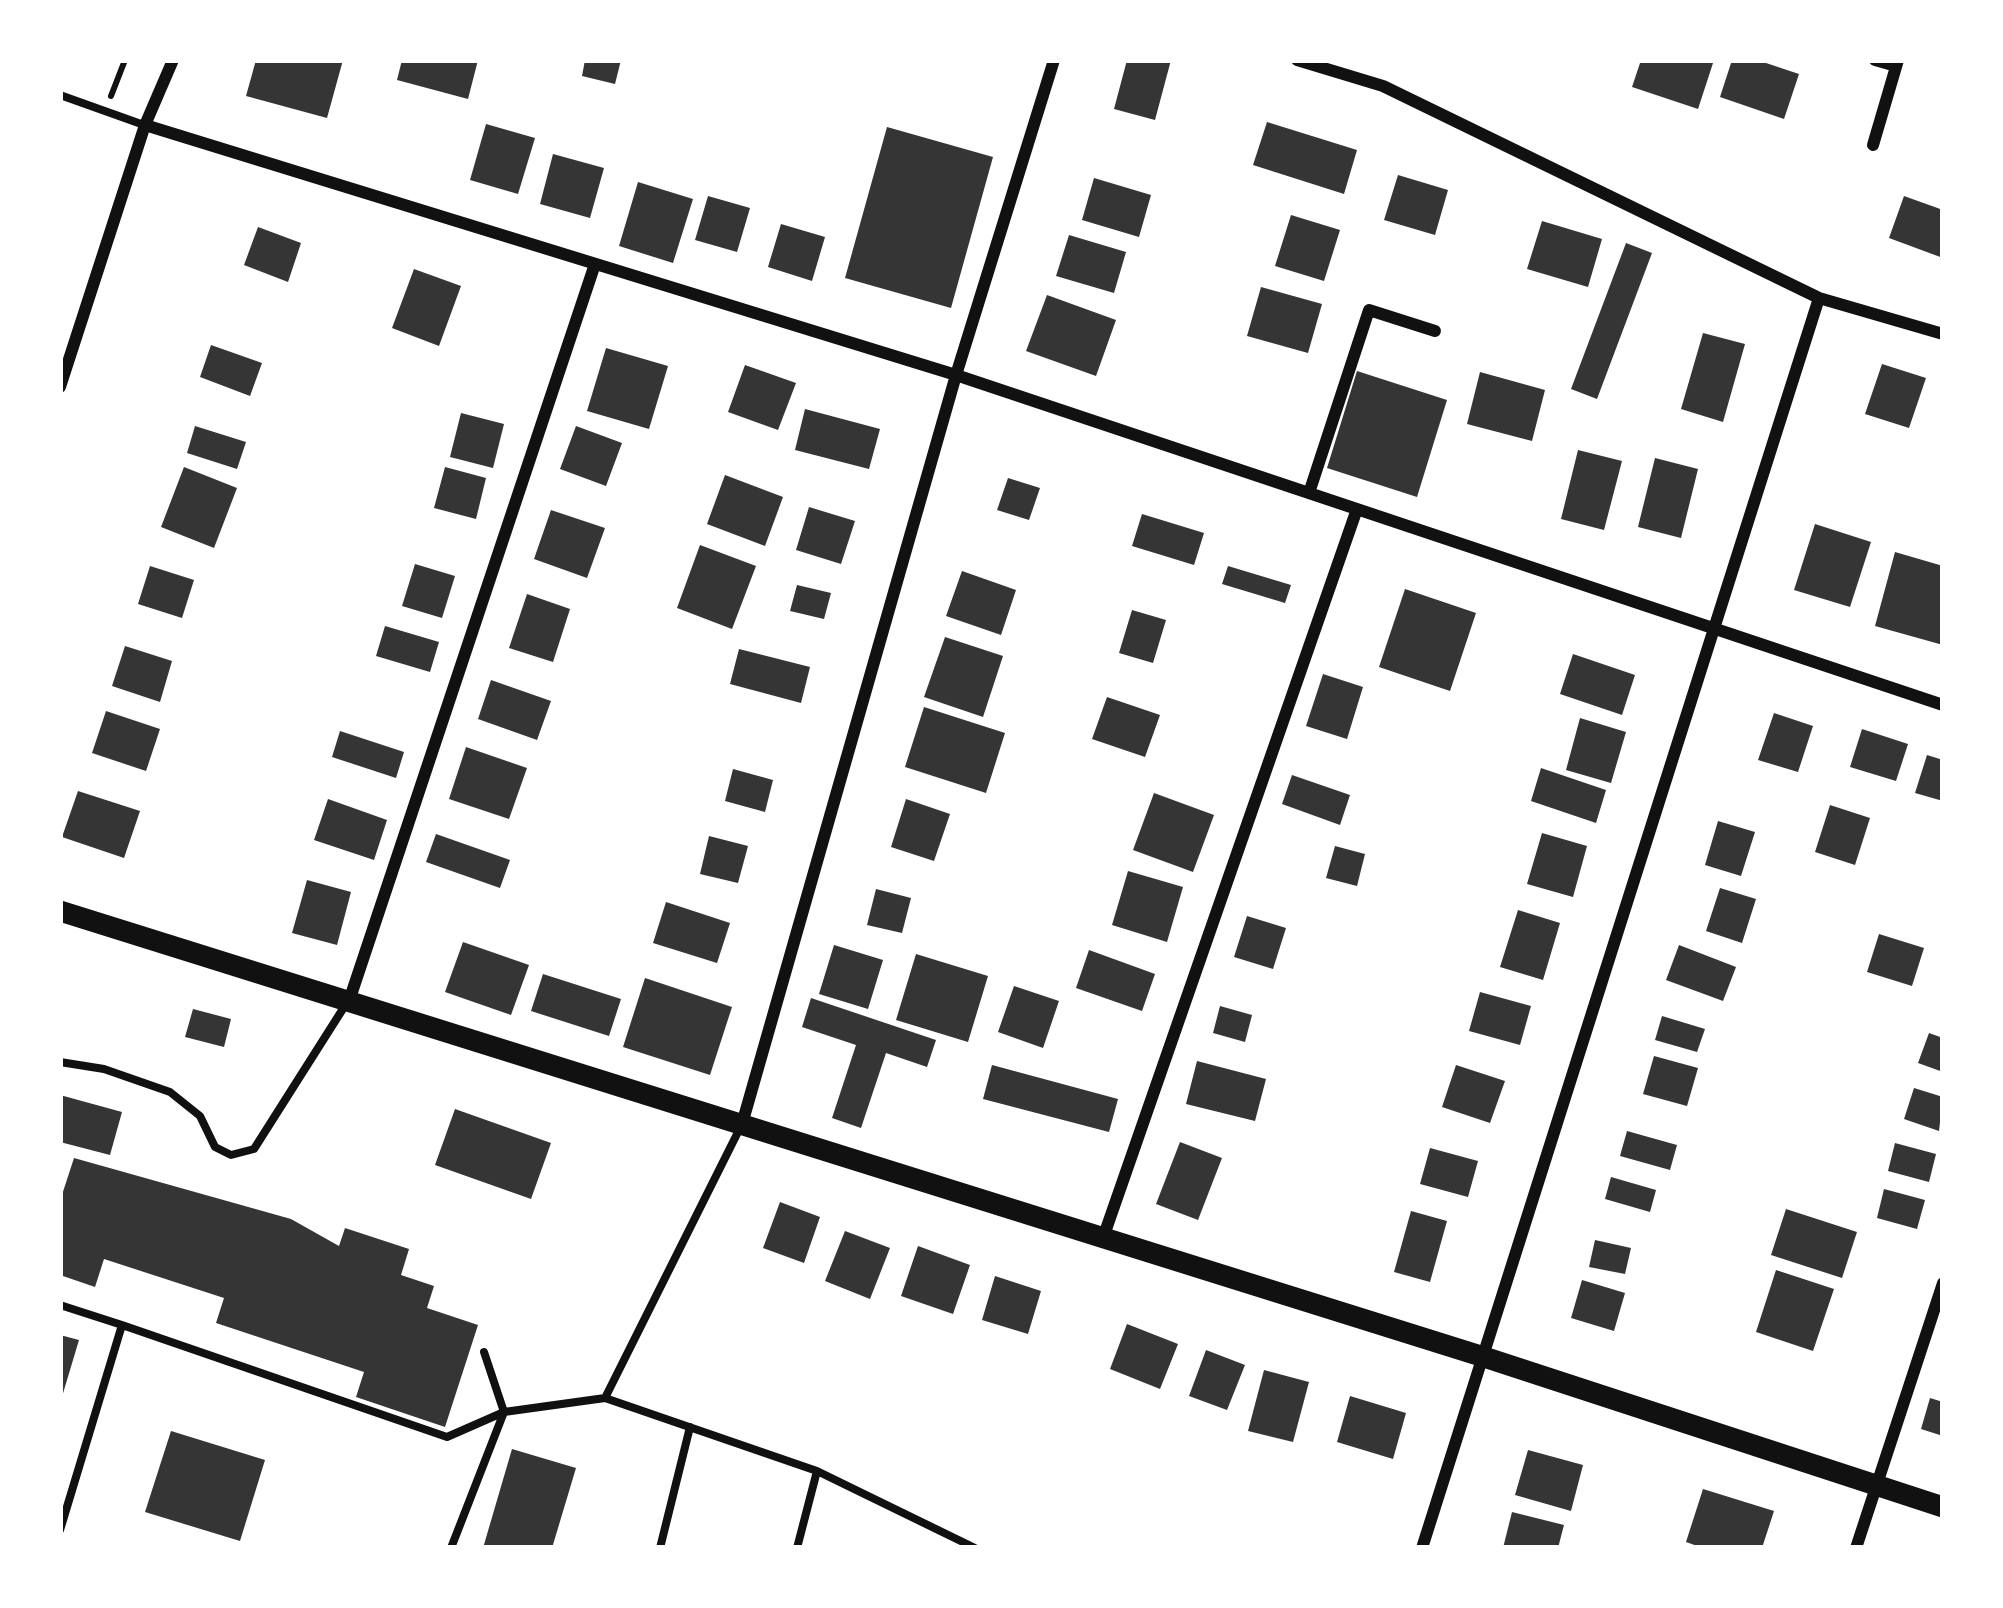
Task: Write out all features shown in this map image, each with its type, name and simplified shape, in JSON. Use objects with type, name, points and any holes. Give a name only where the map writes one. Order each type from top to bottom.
[{"type":"main road","points":[[60,911],[1484,1357],[1943,1507]]},
{"type":"street","points":[[60,387],[145,125],[173,60]]},
{"type":"street","points":[[742,1124],[956,375],[1054,60]]},
{"type":"street","points":[[1297,60],[1383,86],[1819,298],[1943,334]]},
{"type":"street","points":[[1873,146],[1897,63],[1875,60]]},
{"type":"street","points":[[145,125],[956,375],[1943,705]]},
{"type":"street","points":[[349,1001],[595,264]]},
{"type":"street","points":[[1422,1548],[1710,627],[1819,298]]},
{"type":"street","points":[[1309,493],[1369,310],[1435,331]]},
{"type":"street","points":[[1103,1238],[1357,509]]},
{"type":"street","points":[[1856,1548],[1943,1283]]},
{"type":"lane","points":[[60,95],[145,125]]},
{"type":"lane","points":[[60,1062],[104,1069],[170,1092],[200,1117],[215,1147],[231,1154],[254,1149],[349,1001]]},
{"type":"lane","points":[[604,1398],[742,1124]]},
{"type":"lane","points":[[60,1305],[447,1437],[504,1412],[604,1398],[818,1471],[974,1548]]},
{"type":"lane","points":[[60,1530],[122,1324]]},
{"type":"lane","points":[[451,1548],[504,1412],[484,1352]]},
{"type":"lane","points":[[660,1548],[690,1427]]},
{"type":"lane","points":[[797,1548],[818,1471]]},
{"type":"path","points":[[105,111],[125,60]]},
{"type":"building","points":[[256,60],[343,60],[327,118],[246,96]]},
{"type":"building","points":[[402,60],[478,60],[468,99],[397,80]]},
{"type":"building","points":[[585,60],[621,60],[615,84],[582,76]]},
{"type":"building","points":[[1127,60],[1171,60],[1155,120],[1114,109]]},
{"type":"building","points":[[1641,60],[1714,60],[1698,109],[1632,87]]},
{"type":"building","points":[[1732,60],[1757,60],[1799,74],[1784,119],[1720,97]]},
{"type":"building","points":[[1267,122],[1357,150],[1344,194],[1253,165]]},
{"type":"building","points":[[486,124],[535,138],[518,194],[470,180]]},
{"type":"building","points":[[887,127],[993,157],[951,308],[845,278]]},
{"type":"building","points":[[553,154],[604,168],[590,218],[540,204]]},
{"type":"building","points":[[1398,175],[1448,190],[1435,235],[1384,220]]},
{"type":"building","points":[[1094,178],[1151,195],[1139,237],[1082,220]]},
{"type":"building","points":[[638,182],[693,199],[673,263],[619,246]]},
{"type":"building","points":[[708,196],[750,208],[737,252],[695,240]]},
{"type":"building","points":[[1904,196],[1943,210],[1943,258],[1889,238]]},
{"type":"building","points":[[1291,215],[1340,230],[1324,281],[1275,266]]},
{"type":"building","points":[[1542,221],[1602,239],[1588,287],[1527,269]]},
{"type":"building","points":[[781,224],[825,237],[812,281],[768,267]]},
{"type":"building","points":[[258,227],[301,243],[288,282],[244,265]]},
{"type":"building","points":[[1069,235],[1126,252],[1114,293],[1056,276]]},
{"type":"building","points":[[1626,243],[1652,253],[1597,399],[1571,389]]},
{"type":"building","points":[[414,269],[461,286],[439,346],[392,328]]},
{"type":"building","points":[[1261,287],[1322,304],[1308,353],[1247,336]]},
{"type":"building","points":[[1047,295],[1116,320],[1096,376],[1026,351]]},
{"type":"building","points":[[1703,333],[1745,344],[1723,422],[1681,409]]},
{"type":"building","points":[[211,345],[262,363],[250,396],[200,377]]},
{"type":"building","points":[[606,348],[668,366],[649,429],[587,411]]},
{"type":"building","points":[[1882,364],[1926,378],[1909,428],[1865,414]]},
{"type":"building","points":[[745,365],[796,383],[778,430],[728,412]]},
{"type":"building","points":[[1357,371],[1447,400],[1417,497],[1327,468]]},
{"type":"building","points":[[1480,372],[1545,390],[1532,441],[1467,424]]},
{"type":"building","points":[[805,409],[880,429],[869,469],[795,450]]},
{"type":"building","points":[[461,413],[504,424],[493,468],[450,457]]},
{"type":"building","points":[[195,426],[246,442],[237,469],[187,453]]},
{"type":"building","points":[[576,426],[622,443],[606,486],[560,469]]},
{"type":"building","points":[[1578,450],[1622,461],[1604,530],[1561,519]]},
{"type":"building","points":[[1655,458],[1698,469],[1681,538],[1638,527]]},
{"type":"building","points":[[184,467],[237,488],[214,548],[161,527]]},
{"type":"building","points":[[445,467],[486,478],[476,519],[434,508]]},
{"type":"building","points":[[725,475],[783,497],[765,546],[707,524]]},
{"type":"building","points":[[1008,478],[1040,488],[1029,520],[997,510]]},
{"type":"building","points":[[809,507],[855,521],[841,564],[796,550]]},
{"type":"building","points":[[551,510],[605,528],[587,578],[534,559]]},
{"type":"building","points":[[1142,514],[1204,533],[1194,565],[1132,546]]},
{"type":"building","points":[[1815,524],[1871,542],[1850,607],[1794,590]]},
{"type":"building","points":[[700,545],[756,566],[732,629],[677,608]]},
{"type":"building","points":[[1895,552],[1943,566],[1943,645],[1875,626]]},
{"type":"building","points":[[415,564],[455,576],[442,618],[402,606]]},
{"type":"building","points":[[150,566],[194,580],[182,618],[138,604]]},
{"type":"building","points":[[1228,566],[1291,585],[1285,603],[1222,584]]},
{"type":"building","points":[[962,571],[1016,590],[1001,635],[946,616]]},
{"type":"building","points":[[797,585],[831,593],[824,619],[790,611]]},
{"type":"building","points":[[1405,589],[1476,613],[1450,691],[1379,667]]},
{"type":"building","points":[[527,594],[570,609],[553,662],[509,648]]},
{"type":"building","points":[[1132,610],[1166,620],[1153,663],[1119,653]]},
{"type":"building","points":[[385,626],[439,642],[430,672],[376,656]]},
{"type":"building","points":[[945,637],[1003,656],[983,717],[924,697]]},
{"type":"building","points":[[125,646],[172,661],[160,702],[112,686]]},
{"type":"building","points":[[739,649],[810,667],[801,703],[730,684]]},
{"type":"building","points":[[1573,654],[1635,675],[1622,715],[1560,694]]},
{"type":"building","points":[[1323,674],[1363,687],[1347,739],[1306,726]]},
{"type":"building","points":[[491,680],[551,701],[537,740],[478,719]]},
{"type":"building","points":[[1107,697],[1160,715],[1145,757],[1092,739]]},
{"type":"building","points":[[924,707],[1005,733],[986,793],[905,767]]},
{"type":"building","points":[[106,711],[160,729],[146,771],[92,753]]},
{"type":"building","points":[[1774,713],[1813,726],[1798,772],[1758,760]]},
{"type":"building","points":[[1580,718],[1626,732],[1611,783],[1566,770]]},
{"type":"building","points":[[1862,729],[1908,744],[1896,781],[1850,767]]},
{"type":"building","points":[[340,731],[404,752],[396,778],[332,757]]},
{"type":"building","points":[[466,747],[527,768],[509,819],[449,799]]},
{"type":"building","points":[[1927,755],[1943,760],[1943,801],[1915,793]]},
{"type":"building","points":[[1541,768],[1606,790],[1596,823],[1531,801]]},
{"type":"building","points":[[733,769],[773,780],[765,812],[725,801]]},
{"type":"building","points":[[1292,775],[1350,795],[1340,825],[1282,804]]},
{"type":"building","points":[[78,791],[140,811],[124,858],[62,837]]},
{"type":"building","points":[[1154,793],[1214,815],[1193,872],[1133,850]]},
{"type":"building","points":[[328,799],[387,820],[374,860],[314,840]]},
{"type":"building","points":[[906,799],[950,814],[934,861],[891,847]]},
{"type":"building","points":[[1830,805],[1870,818],[1855,865],[1815,852]]},
{"type":"building","points":[[1718,821],[1755,832],[1741,876],[1705,865]]},
{"type":"building","points":[[1542,833],[1587,846],[1573,897],[1527,884]]},
{"type":"building","points":[[436,834],[510,860],[500,888],[426,862]]},
{"type":"building","points":[[709,836],[748,846],[738,883],[700,874]]},
{"type":"building","points":[[1335,846],[1365,854],[1357,886],[1326,878]]},
{"type":"building","points":[[1128,871],[1183,887],[1167,942],[1112,925]]},
{"type":"building","points":[[307,880],[351,892],[337,945],[292,933]]},
{"type":"building","points":[[1720,888],[1756,899],[1742,943],[1706,931]]},
{"type":"building","points":[[876,889],[911,898],[902,933],[867,925]]},
{"type":"building","points":[[666,902],[730,923],[717,963],[653,943]]},
{"type":"building","points":[[1518,910],[1560,923],[1543,980],[1500,967]]},
{"type":"building","points":[[1247,916],[1286,928],[1273,969],[1234,957]]},
{"type":"building","points":[[1879,934],[1924,948],[1912,986],[1867,972]]},
{"type":"building","points":[[463,942],[529,965],[511,1015],[445,992]]},
{"type":"building","points":[[834,945],[883,960],[868,1009],[819,994]]},
{"type":"building","points":[[1679,945],[1736,967],[1723,1001],[1666,980]]},
{"type":"building","points":[[1089,950],[1155,974],[1142,1011],[1076,988]]},
{"type":"building","points":[[916,954],[988,976],[968,1042],[896,1020]]},
{"type":"building","points":[[543,974],[621,999],[609,1036],[531,1011]]},
{"type":"building","points":[[645,978],[732,1007],[710,1075],[623,1047]]},
{"type":"building","points":[[1014,986],[1059,1001],[1043,1048],[998,1032]]},
{"type":"building","points":[[1480,992],[1531,1006],[1520,1045],[1469,1031]]},
{"type":"building","points":[[811,998],[936,1040],[927,1067],[886,1053],[861,1128],[832,1118],[856,1045],[802,1027]]},
{"type":"building","points":[[1220,1006],[1252,1015],[1245,1042],[1213,1033]]},
{"type":"building","points":[[193,1009],[231,1019],[224,1047],[185,1037]]},
{"type":"building","points":[[1662,1016],[1705,1029],[1697,1052],[1655,1040]]},
{"type":"building","points":[[1929,1033],[1943,1038],[1943,1072],[1918,1063]]},
{"type":"building","points":[[1654,1056],[1698,1068],[1687,1106],[1643,1094]]},
{"type":"building","points":[[1197,1061],[1266,1079],[1255,1121],[1186,1104]]},
{"type":"building","points":[[992,1065],[1118,1099],[1109,1132],[983,1099]]},
{"type":"building","points":[[1456,1065],[1505,1081],[1490,1123],[1442,1107]]},
{"type":"building","points":[[1914,1088],[1943,1097],[1939,1131],[1904,1119]]},
{"type":"building","points":[[60,1095],[122,1112],[110,1155],[60,1142]]},
{"type":"building","points":[[455,1109],[551,1143],[531,1199],[435,1165]]},
{"type":"building","points":[[1627,1131],[1677,1145],[1670,1170],[1620,1156]]},
{"type":"building","points":[[1180,1142],[1222,1158],[1198,1220],[1156,1204]]},
{"type":"building","points":[[1895,1143],[1936,1154],[1929,1182],[1888,1171]]},
{"type":"building","points":[[1430,1148],[1478,1161],[1468,1197],[1420,1184]]},
{"type":"building","points":[[74,1158],[291,1219],[339,1246],[345,1228],[409,1249],[401,1275],[434,1286],[427,1308],[478,1325],[445,1427],[356,1397],[364,1372],[216,1323],[224,1298],[104,1259],[95,1287],[60,1275],[60,1201]]},
{"type":"building","points":[[1611,1177],[1656,1190],[1650,1212],[1605,1199]]},
{"type":"building","points":[[1884,1189],[1925,1200],[1917,1229],[1877,1218]]},
{"type":"building","points":[[780,1202],[820,1217],[804,1263],[763,1248]]},
{"type":"building","points":[[1786,1209],[1857,1232],[1842,1278],[1771,1255]]},
{"type":"building","points":[[1411,1211],[1447,1221],[1430,1282],[1394,1272]]},
{"type":"building","points":[[845,1231],[890,1248],[870,1299],[825,1281]]},
{"type":"building","points":[[1595,1240],[1631,1248],[1625,1274],[1589,1267]]},
{"type":"building","points":[[918,1246],[970,1265],[953,1314],[901,1296]]},
{"type":"building","points":[[1776,1270],[1834,1289],[1813,1351],[1756,1332]]},
{"type":"building","points":[[995,1276],[1041,1291],[1028,1334],[982,1320]]},
{"type":"building","points":[[1582,1280],[1625,1293],[1614,1331],[1571,1318]]},
{"type":"building","points":[[1127,1324],[1178,1344],[1160,1389],[1110,1369]]},
{"type":"building","points":[[60,1335],[79,1340],[61,1400],[60,1400]]},
{"type":"building","points":[[1206,1350],[1245,1365],[1227,1410],[1189,1396]]},
{"type":"building","points":[[1264,1370],[1309,1382],[1293,1442],[1248,1431]]},
{"type":"building","points":[[1350,1396],[1406,1413],[1393,1459],[1337,1442]]},
{"type":"building","points":[[1930,1398],[1943,1402],[1943,1436],[1921,1429]]},
{"type":"building","points":[[171,1431],[265,1460],[240,1541],[145,1512]]},
{"type":"building","points":[[512,1449],[576,1468],[552,1548],[483,1548]]},
{"type":"building","points":[[1528,1450],[1583,1465],[1571,1511],[1515,1495]]},
{"type":"building","points":[[1703,1489],[1774,1511],[1762,1548],[1703,1548],[1686,1542]]},
{"type":"building","points":[[1512,1512],[1564,1525],[1558,1548],[1503,1548]]}]
